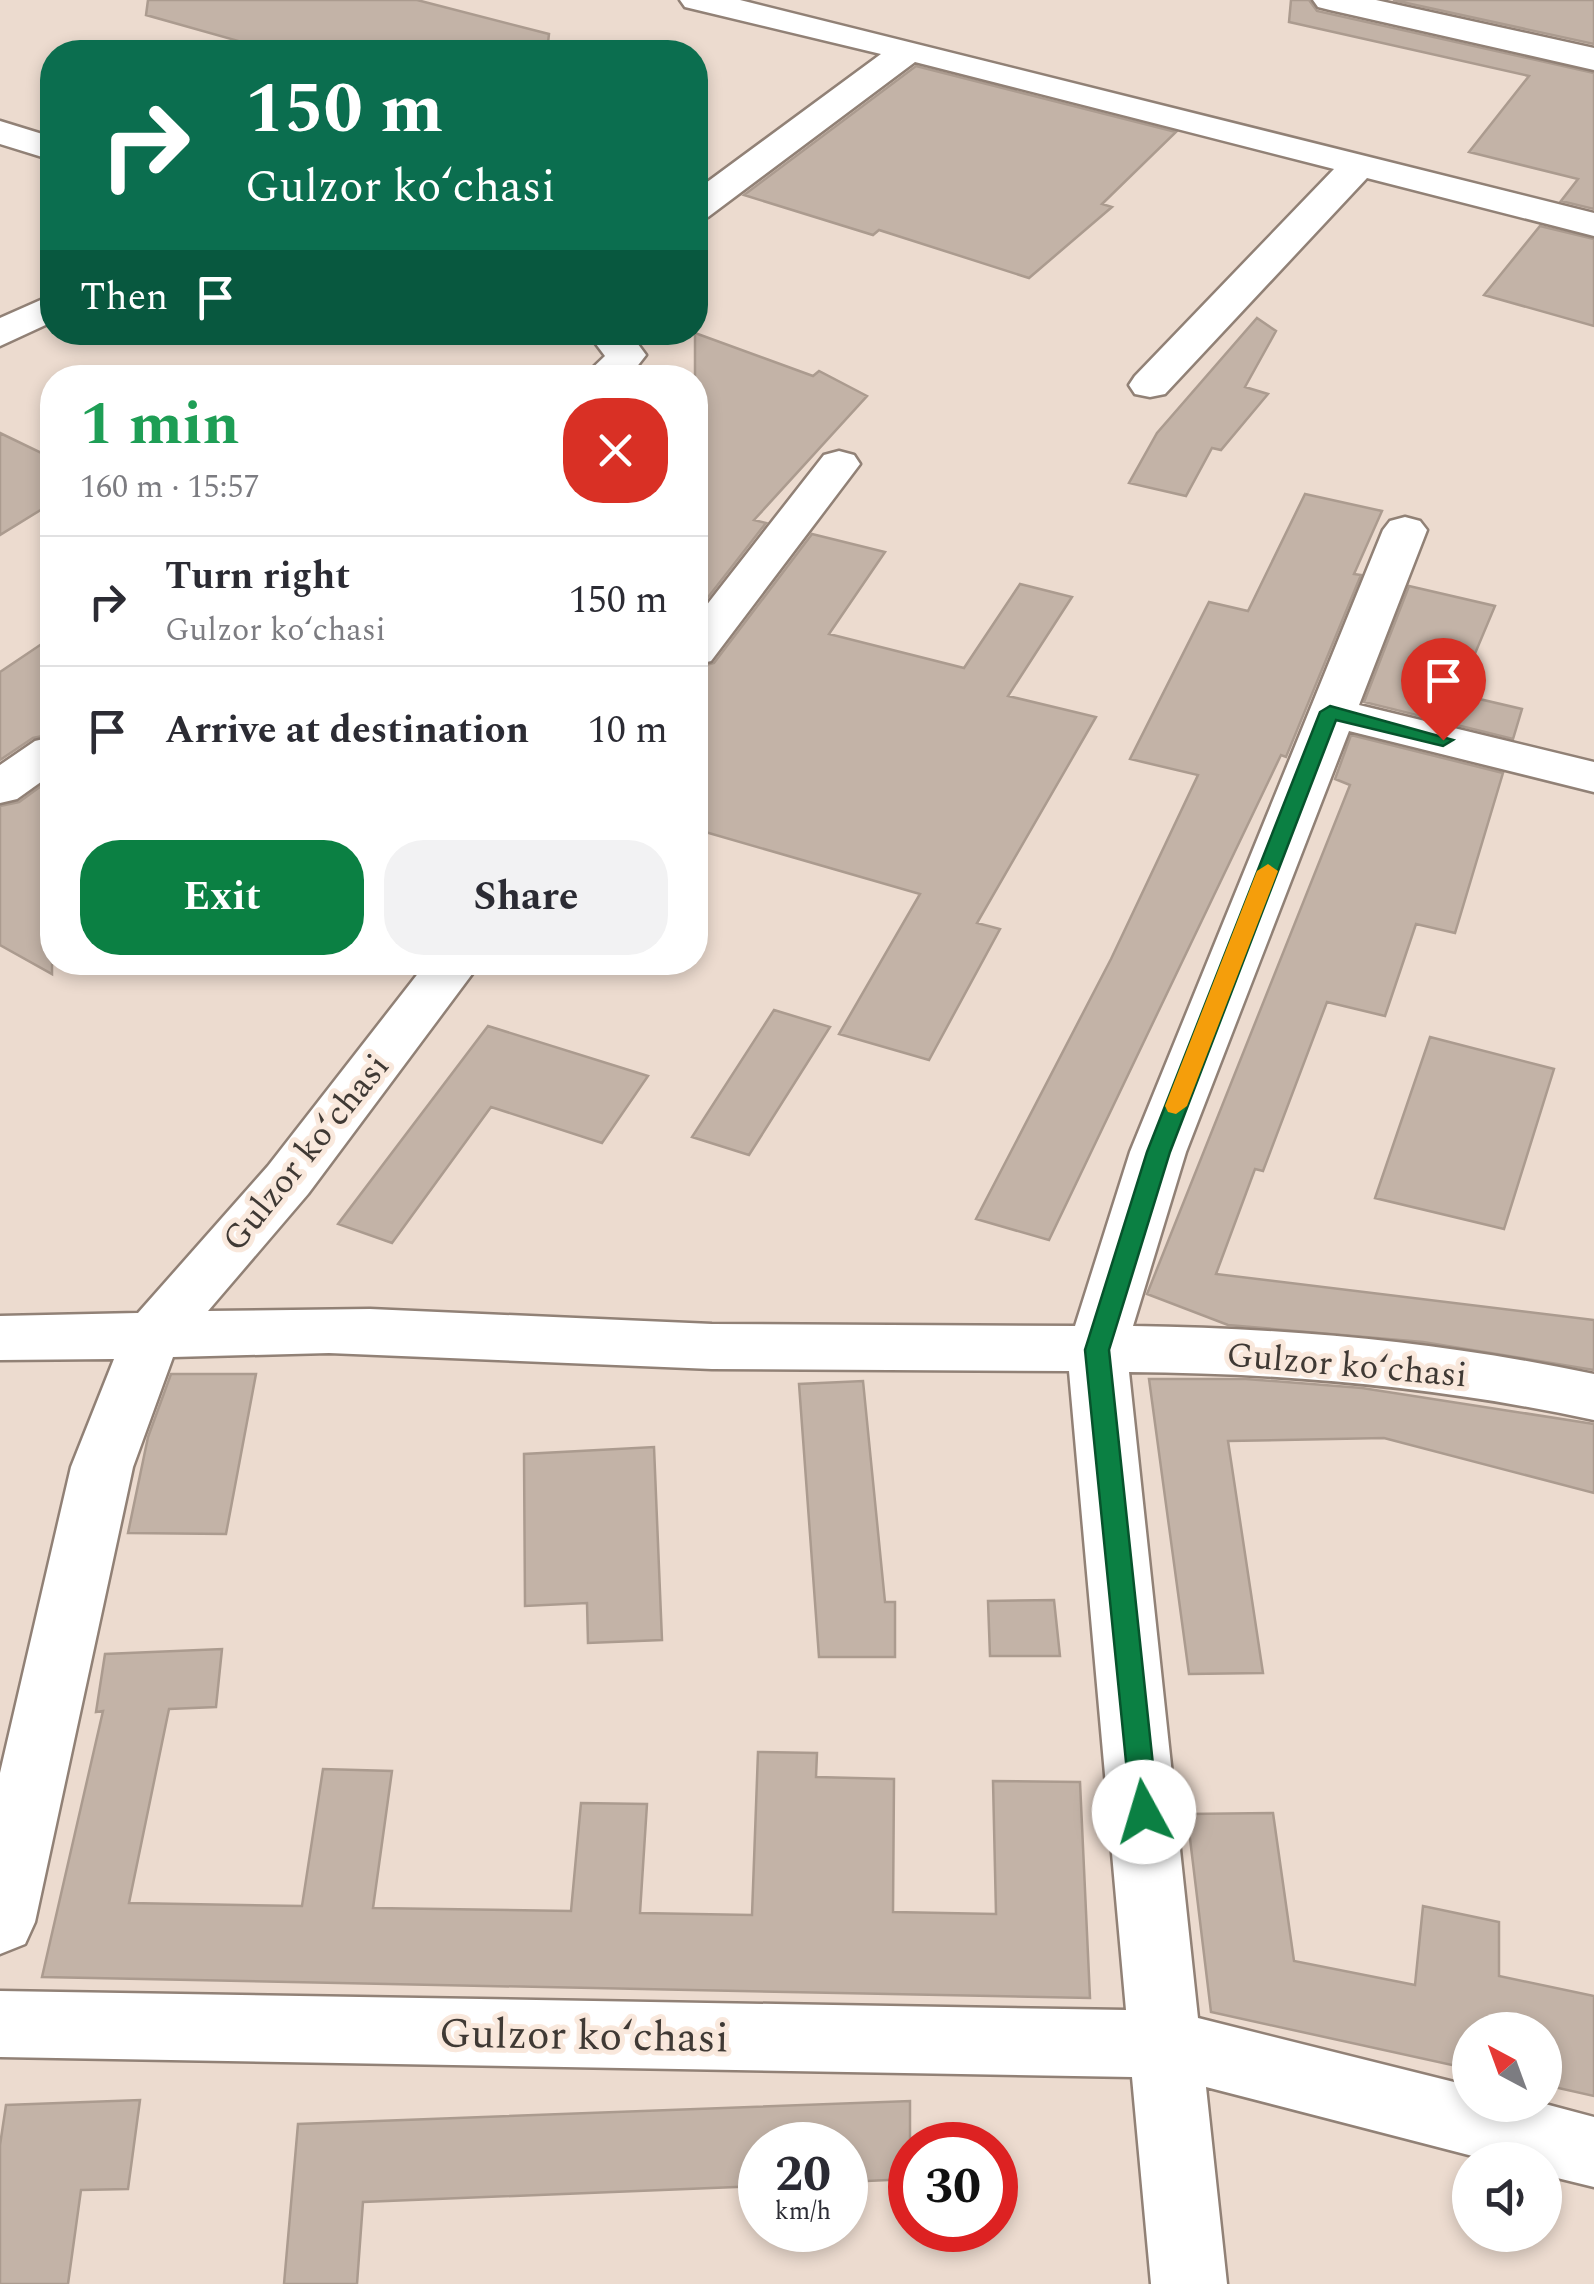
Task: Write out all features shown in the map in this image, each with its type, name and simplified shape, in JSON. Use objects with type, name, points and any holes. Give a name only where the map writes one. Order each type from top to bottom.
[{"type":"street","points":[[697,0],[1361,163],[1594,225]]},
{"type":"street","points":[[1330,0],[1594,59]]},
{"type":"street","points":[[708,199],[909,50]]},
{"type":"street","points":[[0,132],[40,146]]},
{"type":"street","points":[[1150,385],[1361,163]]},
{"type":"street","points":[[0,334],[40,313]]},
{"type":"street","points":[[618,345],[626,354],[619,365]]},
{"type":"street","points":[[708,634],[839,464]]},
{"type":"street","points":[[1189,2284],[1097,1350],[1158,1152],[1330,712],[1406,530]]},
{"type":"street","points":[[1330,712],[1594,778]]},
{"type":"street","points":[[0,788],[40,760]]},
{"type":"street","name":"Gulzor koʻchasi","points":[[0,1922],[102,1467],[150,1338],[288,1180],[445,975]]},
{"type":"street","name":"Gulzor koʻchasi","points":[[0,1338],[150,1338],[324,1331],[462,1333],[659,1345],[1097,1350],[1360,1359],[1546,1386],[1594,1397]]},
{"type":"street","name":"Gulzor koʻchasi","points":[[0,2024],[1168,2044],[1594,2152]]},
{"type":"building","points":[[148,0],[417,0],[549,34],[548,40],[235,40],[146,15]]},
{"type":"building","points":[[1291,0],[1309,0],[1317,11],[1594,73],[1594,209],[1561,201],[1578,179],[1469,152],[1529,76],[1289,22]]},
{"type":"building","points":[[1393,0],[1594,0],[1594,44]]},
{"type":"building","points":[[916,66],[1176,132],[1102,204],[1112,207],[1029,278],[879,230],[873,235],[744,195]]},
{"type":"building","points":[[1540,226],[1594,239],[1594,326],[1484,295]]},
{"type":"building","points":[[1257,318],[1276,331],[1245,387],[1268,394],[1221,450],[1212,448],[1186,496],[1129,483],[1157,433]]},
{"type":"building","points":[[708,338],[813,376],[819,371],[867,396],[754,520],[766,523],[708,597],[708,365],[695,365],[695,345],[708,345]]},
{"type":"building","points":[[0,433],[40,452],[40,510],[0,535]]},
{"type":"building","points":[[1305,494],[1382,511],[1354,574],[1361,575],[1286,757],[1281,755],[1049,1240],[976,1219],[1111,959],[1198,775],[1130,759],[1209,602],[1248,611]]},
{"type":"building","points":[[812,534],[885,552],[829,634],[964,668],[1020,584],[1072,597],[1008,696],[1096,717],[977,923],[1000,929],[929,1060],[839,1034],[920,894],[708,833],[708,665],[714,663]]},
{"type":"building","points":[[1409,586],[1495,606],[1458,694],[1522,709],[1513,739],[1364,702]]},
{"type":"building","points":[[40,645],[40,737],[0,760],[0,672]]},
{"type":"building","points":[[1351,735],[1503,773],[1455,933],[1416,924],[1385,1016],[1327,1002],[1263,1171],[1255,1169],[1216,1274],[1594,1320],[1594,1370],[1423,1342],[1228,1325],[1147,1294],[1350,785],[1335,779]]},
{"type":"building","points":[[40,787],[40,967],[0,945],[0,806],[19,802]]},
{"type":"building","points":[[774,1010],[830,1027],[749,1155],[692,1137]]},
{"type":"building","points":[[488,1026],[648,1076],[602,1143],[491,1107],[392,1243],[338,1224]]},
{"type":"building","points":[[1430,1037],[1554,1069],[1504,1229],[1375,1198]]},
{"type":"building","points":[[171,1374],[256,1374],[226,1534],[128,1533],[148,1437]]},
{"type":"building","points":[[1149,1379],[1246,1379],[1362,1388],[1594,1424],[1594,1493],[1384,1438],[1228,1441],[1263,1673],[1189,1674]]},
{"type":"building","points":[[863,1381],[885,1602],[895,1602],[895,1657],[819,1657],[799,1384]]},
{"type":"building","points":[[654,1447],[662,1640],[588,1643],[587,1603],[525,1606],[524,1454]]},
{"type":"building","points":[[1054,1600],[1060,1656],[990,1656],[988,1601]]},
{"type":"building","points":[[222,1649],[216,1707],[169,1709],[129,1903],[302,1906],[323,1769],[392,1771],[373,1908],[571,1911],[581,1803],[647,1804],[640,1913],[752,1915],[758,1752],[817,1753],[816,1777],[894,1779],[893,1912],[996,1914],[993,1781],[1080,1782],[1090,1998],[42,1977],[103,1711],[96,1712],[105,1654]]},
{"type":"building","points":[[1273,1813],[1294,1961],[1415,1985],[1423,1906],[1499,1922],[1499,1976],[1594,1996],[1594,2096],[1562,2089],[1562,2012],[1452,2012],[1452,2065],[1211,2012],[1187,1814]]},
{"type":"building","points":[[140,2100],[128,2189],[81,2190],[68,2284],[0,2284],[0,2145],[6,2105]]},
{"type":"building","points":[[910,2101],[910,2122],[888,2122],[888,2180],[868,2181],[868,2122],[738,2122],[738,2187],[363,2202],[357,2284],[284,2284],[298,2124]]},
{"type":"slow traffic","points":[[1176,1106],[1268,871]]},
{"type":"route","points":[[1144,1812],[1097,1350],[1158,1152],[1330,712],[1443,740]]}]
